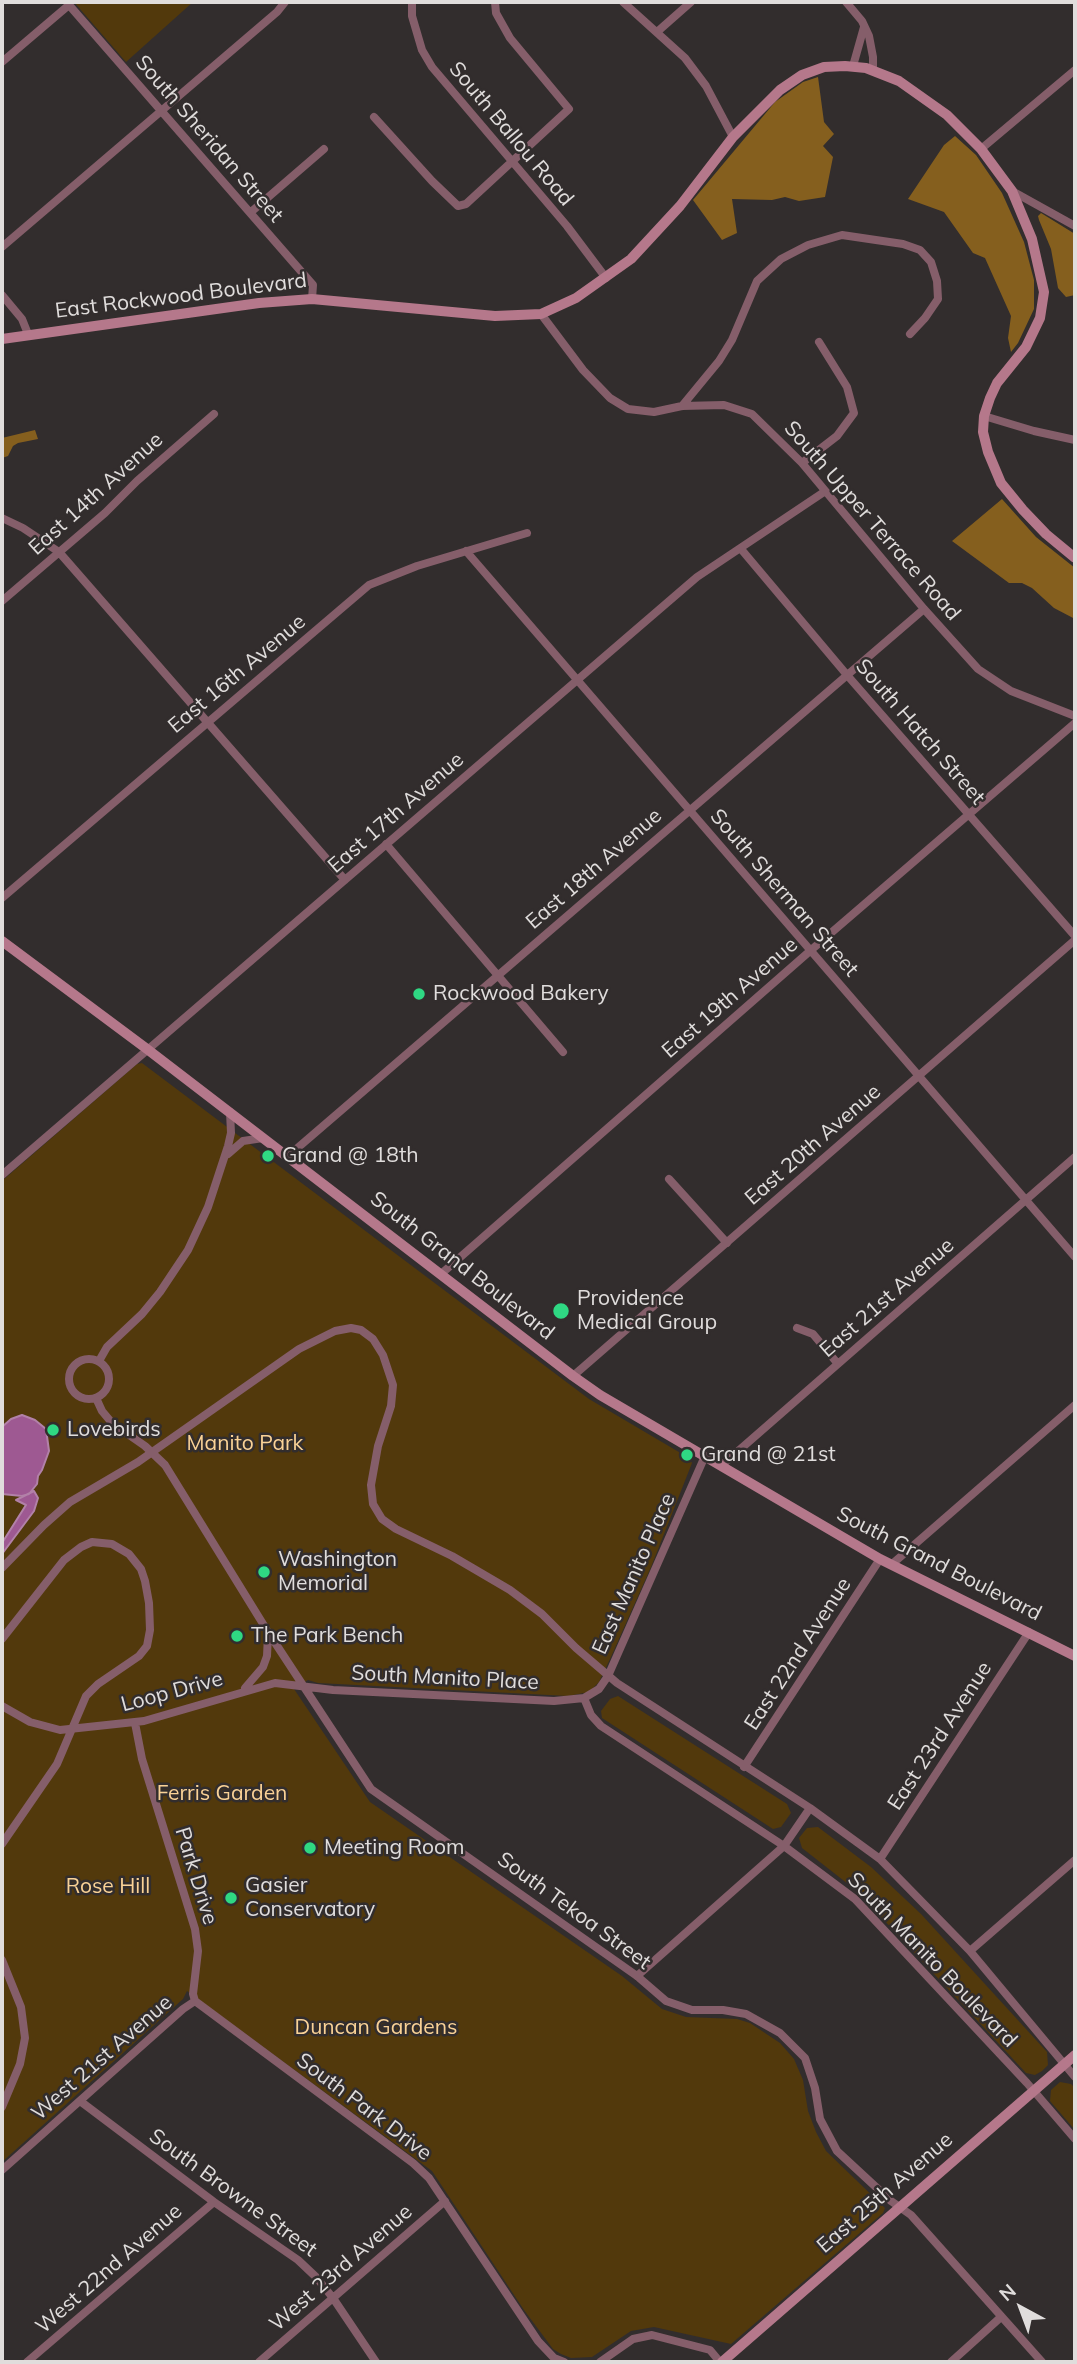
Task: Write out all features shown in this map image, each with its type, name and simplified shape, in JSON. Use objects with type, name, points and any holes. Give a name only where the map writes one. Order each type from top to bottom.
[{"type":"street","points":[[2,247],[277,12],[285,2]]},
{"type":"street","name":"South Ballou Road","points":[[412,2],[412,16],[422,50],[432,67],[567,226],[606,278]]},
{"type":"street","points":[[374,117],[458,206],[466,204],[569,109],[510,38],[496,13],[495,2]]},
{"type":"street","points":[[623,2],[685,58],[706,86],[733,137]]},
{"type":"street","points":[[657,32],[691,2]]},
{"type":"street","points":[[846,2],[864,24],[870,41],[873,69]]},
{"type":"street","name":"South Sheridan Street","points":[[2,62],[69,5],[313,285],[312,299]]},
{"type":"street","points":[[853,66],[864,33],[864,24]]},
{"type":"street","name":"East Rockwood Boulevard","points":[[2,338],[259,303],[312,299],[495,316],[541,314],[576,298],[631,259],[671,216],[733,137],[770,98],[802,75],[824,67],[853,66],[873,69],[899,81],[956,123],[981,149],[1013,191],[1032,239],[1044,292],[1040,318],[1026,346],[997,383],[984,416]]},
{"type":"street","points":[[981,149],[1075,70]]},
{"type":"street","points":[[251,212],[324,149]]},
{"type":"street","points":[[1013,191],[1075,226]]},
{"type":"street","points":[[682,406],[719,361],[732,340],[757,281],[780,259],[808,245],[842,235],[902,244],[920,250],[931,262],[937,281],[938,299],[910,334]]},
{"type":"street","points":[[2,295],[22,319],[28,334]]},
{"type":"street","name":"South Upper Terrace Road","points":[[541,314],[583,370],[610,398],[628,409],[654,412],[682,406],[724,405],[752,414],[802,463],[824,492],[978,669],[1011,691],[1075,716]]},
{"type":"street","points":[[802,463],[837,436],[854,413],[847,387],[820,342]]},
{"type":"street","name":"East 14th Avenue","points":[[2,601],[105,513],[137,481],[214,414]]},
{"type":"street","points":[[1075,440],[984,416],[983,432],[988,452],[1001,483],[1038,526],[1075,558]]},
{"type":"street","name":"East 17th Avenue","points":[[2,1175],[697,578],[824,492]]},
{"type":"street","points":[[2,518],[23,528],[59,552],[345,880]]},
{"type":"street","name":"East 16th Avenue","points":[[2,898],[369,585],[417,566],[527,533]]},
{"type":"street","name":"South Hatch Street","points":[[741,549],[1075,938]]},
{"type":"street","name":"South Sherman Street","points":[[466,551],[1075,1257]]},
{"type":"street","name":"East 18th Avenue","points":[[287,1157],[924,609]]},
{"type":"street","name":"East 19th Avenue","points":[[441,1274],[1075,723]]},
{"type":"street","points":[[386,844],[564,1052]]},
{"type":"street","name":"East 20th Avenue","points":[[573,1376],[1075,938]]},
{"type":"street","name":"South Grand Boulevard","points":[[2,941],[600,1395],[886,1562],[1074,1654]]},
{"type":"street","points":[[99,1361],[107,1347],[151,1303],[182,1260],[203,1220],[224,1159],[230,1134],[230,1112]]},
{"type":"street","points":[[224,1159],[243,1141],[263,1138]]},
{"type":"street","name":"East 21st Avenue","points":[[721,1466],[1075,1157]]},
{"type":"street","points":[[669,1179],[727,1243]]},
{"type":"street","points":[[797,1328],[813,1335],[838,1364]]},
{"type":"street","name":"South Manito Boulevard","points":[[2,1568],[70,1502],[152,1452],[312,1341],[341,1329],[361,1330],[373,1339],[383,1355],[393,1385],[391,1406],[378,1447],[372,1485],[373,1504],[379,1514],[396,1529],[470,1566],[522,1598],[608,1676],[810,1808],[880,1859],[970,1951],[1075,2077]]},
{"type":"street","points":[[87,1359],[99,1361],[107,1369],[109,1380],[105,1391],[96,1398],[80,1396],[72,1389],[69,1378],[77,1363],[87,1359]]},
{"type":"street","name":"South Tekoa Street","points":[[96,1398],[111,1423],[152,1452],[167,1469],[268,1632],[371,1789],[637,1976],[666,2001],[692,2010],[723,2010],[746,2014],[780,2033],[805,2058],[820,2119],[836,2151],[911,2215],[1042,2362]]},
{"type":"street","name":"East 22nd Avenue","points":[[744,1767],[886,1562],[1075,1405]]},
{"type":"street","name":"East Manito Place","points":[[584,1698],[599,1689],[608,1676],[705,1456]]},
{"type":"street","name":"Loop Drive","points":[[2,1639],[64,1560],[75,1551],[92,1542],[103,1542],[126,1551],[138,1565],[145,1581],[150,1625],[148,1643],[139,1656],[98,1684],[84,1701],[60,1758],[43,1787],[2,1844]]},
{"type":"street","name":"Loop Drive","points":[[239,1692],[256,1679],[263,1667],[269,1648],[268,1632]]},
{"type":"street","name":"East 23rd Avenue","points":[[880,1859],[1029,1632]]},
{"type":"street","name":"Loop Drive","points":[[2,1706],[30,1722],[54,1729],[135,1723],[275,1683],[303,1686]]},
{"type":"street","name":"South Manito Place","points":[[303,1686],[333,1690],[554,1701],[584,1698]]},
{"type":"street","name":"South Manito Boulevard","points":[[584,1698],[594,1718],[608,1731],[784,1846],[855,1899],[1033,2090],[1075,2139]]},
{"type":"street","name":"Park Drive","points":[[135,1723],[146,1772],[195,1929],[198,1951],[193,1992],[195,2001]]},
{"type":"street","points":[[637,1976],[784,1846],[810,1808]]},
{"type":"street","points":[[970,1951],[1075,1860]]},
{"type":"street","points":[[2,1960],[21,2007],[25,2038],[20,2064],[2,2107]]},
{"type":"street","name":"West 21st Avenue","points":[[2,2170],[195,2001]]},
{"type":"street","name":"South Park Drive","points":[[195,2001],[413,2163],[429,2178],[538,2341],[554,2358],[564,2362]]},
{"type":"street","name":"East 25th Avenue","points":[[721,2362],[1075,2054]]},
{"type":"street","name":"South Browne Street","points":[[80,2101],[214,2202],[298,2260],[333,2298],[376,2362]]},
{"type":"street","name":"West 23rd Avenue","points":[[259,2362],[445,2201]]},
{"type":"street","name":"West 22nd Avenue","points":[[27,2362],[214,2202]]},
{"type":"street","points":[[951,2362],[1002,2318]]},
{"type":"street","points":[[600,2362],[634,2339],[652,2335],[710,2350],[721,2362]]},
{"type":"green space","points":[[74,2],[193,2],[126,62]]},
{"type":"green space","name":"Manito Park","points":[[142,1063],[589,1399],[689,1458],[692,1463],[651,1567],[610,1659],[599,1682],[589,1692],[568,1696],[318,1683],[308,1680],[294,1689],[370,1802],[622,1976],[662,2009],[686,2017],[737,2019],[750,2023],[780,2043],[794,2059],[803,2080],[808,2111],[826,2151],[885,2208],[883,2213],[731,2344],[654,2327],[631,2331],[592,2357],[571,2358],[553,2349],[432,2171],[187,1991],[183,1999],[2,2162],[2,1181],[137,1064]]},
{"type":"green space","points":[[618,1696],[787,1804],[791,1813],[781,1827],[773,1829],[602,1718],[601,1711],[610,1699]]},
{"type":"green space","points":[[818,1827],[871,1867],[921,1914],[1047,2052],[1048,2065],[1042,2071],[1035,2075],[1026,2073],[857,1891],[802,1848],[799,1838],[807,1828]]},
{"type":"green space","points":[[1060,2082],[1071,2084],[1075,2088],[1075,2130],[1050,2101],[1051,2090]]},
{"type":"shaded area","points":[[818,77],[824,122],[834,134],[823,146],[833,157],[825,197],[799,201],[785,197],[772,200],[732,199],[737,233],[722,240],[693,200],[775,102],[803,82]]},
{"type":"shaded area","points":[[955,136],[976,155],[1002,193],[1024,242],[1034,280],[1034,309],[1011,352],[1008,338],[1011,316],[985,258],[973,253],[944,212],[908,199],[944,145]]},
{"type":"shaded area","points":[[1041,213],[1075,234],[1075,295],[1066,297],[1058,288],[1051,249],[1038,216]]},
{"type":"shaded area","points":[[35,430],[38,439],[18,443],[13,446],[8,456],[2,458],[2,438]]},
{"type":"shaded area","points":[[1002,499],[1036,537],[1075,568],[1075,619],[1054,608],[1032,588],[1022,583],[1009,583],[952,541]]},
{"type":"shaded area","points":[[22,1415],[35,1420],[46,1429],[49,1451],[37,1484],[29,1494],[2,1494],[2,1427],[11,1419]]},
{"type":"shaded area","points":[[34,1491],[38,1498],[34,1511],[2,1554],[2,1543],[26,1505],[16,1500]]},
{"type":"place","name":"Rockwood Bakery","points":[[419,994]]},
{"type":"place","name":"Grand @ 18th","points":[[268,1156]]},
{"type":"place","name":"Providence Medical Group","points":[[561,1311]]},
{"type":"place","name":"Lovebirds","points":[[53,1430]]},
{"type":"place","name":"Grand @ 21st","points":[[687,1455]]},
{"type":"place","name":"Washington Memorial","points":[[264,1572]]},
{"type":"place","name":"The Park Bench","points":[[237,1636]]},
{"type":"place","name":"Meeting Room","points":[[310,1848]]},
{"type":"place","name":"Gasier Conservatory","points":[[231,1898]]},
{"type":"park label","name":"Ferris Garden","points":[[222,1794]]},
{"type":"park label","name":"Rose Hill","points":[[108,1887]]},
{"type":"park label","name":"Duncan Gardens","points":[[376,2028]]}]
